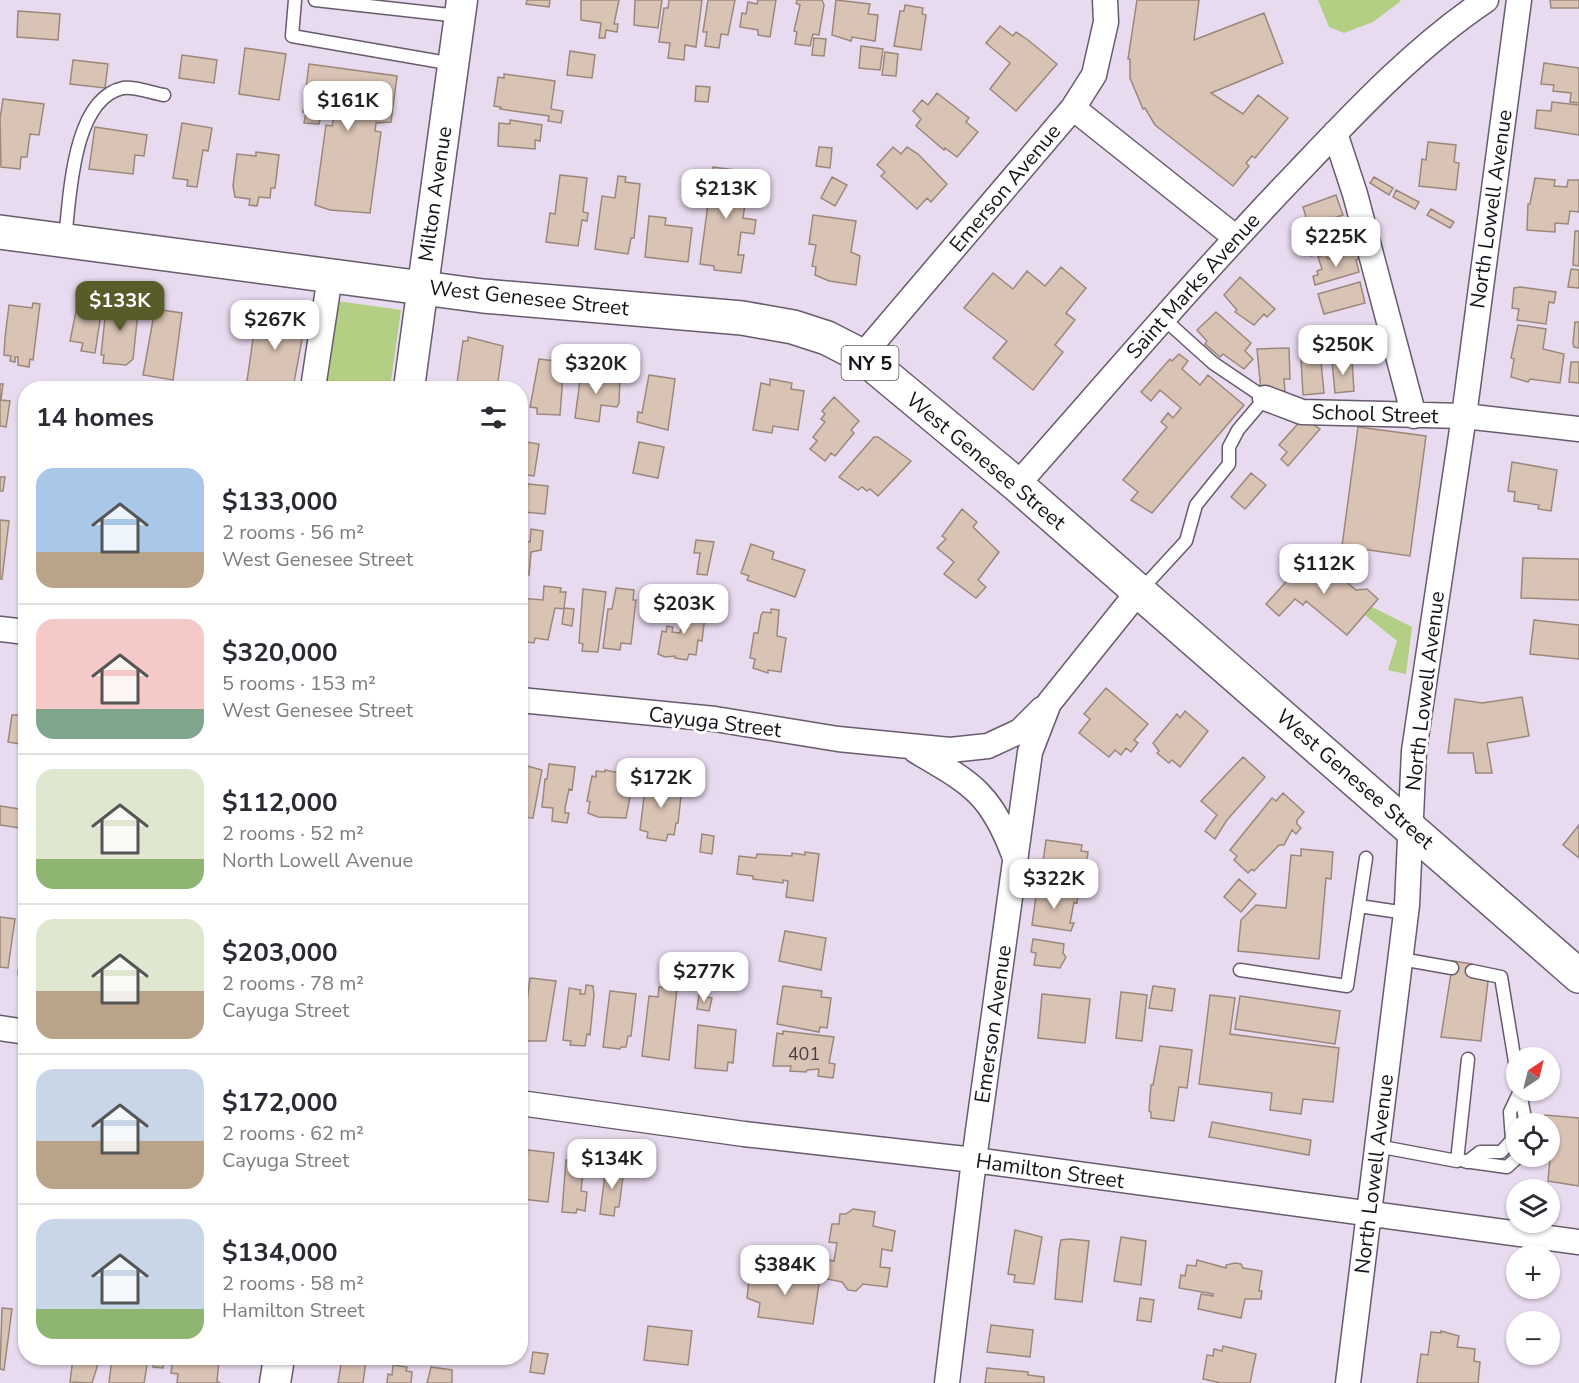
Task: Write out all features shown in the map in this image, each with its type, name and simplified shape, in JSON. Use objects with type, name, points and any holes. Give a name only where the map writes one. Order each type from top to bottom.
[{"type":"main road","name":"West Genesee Street","points":[[0,232],[483,296],[742,318],[793,327],[827,338],[862,356],[1017,486],[1410,826],[1579,976]]},
{"type":"street","name":"Emerson Avenue","points":[[862,356],[1073,108],[1094,75],[1106,22],[1105,0]]},
{"type":"street","name":"Saint Marks Avenue","points":[[1017,486],[1235,237],[1335,133],[1443,29],[1486,0]]},
{"type":"street","name":"North Lowell Avenue","points":[[1348,1383],[1406,913],[1414,751],[1464,416],[1519,0]]},
{"type":"street","name":"Milton Avenue","points":[[410,381],[461,8]]},
{"type":"street","points":[[1073,108],[1235,237]]},
{"type":"street","points":[[1335,133],[1355,194],[1414,416]]},
{"type":"street","points":[[314,381],[330,276]]},
{"type":"street","name":"School Street","points":[[1264,398],[1302,412],[1464,416],[1579,429]]},
{"type":"street","name":"Emerson Avenue","points":[[947,1383],[974,1160],[1030,752],[1049,703],[1138,592]]},
{"type":"street","points":[[0,629],[18,631]]},
{"type":"street","name":"Cayuga Street","points":[[528,701],[715,719],[838,740],[950,750],[988,746],[1020,731],[1049,703]]},
{"type":"street","name":"Cayuga Street","points":[[909,746],[963,778],[992,806],[1002,823],[1015,859]]},
{"type":"street","points":[[0,1028],[18,1031]]},
{"type":"street","name":"Hamilton Street","points":[[528,1104],[744,1134],[974,1160],[1579,1242]]},
{"type":"street","points":[[275,1383],[278,1365]]},
{"type":"lane","points":[[295,0],[292,36],[453,64]]},
{"type":"lane","points":[[315,0],[461,8]]},
{"type":"lane","points":[[65,240],[72,181],[85,121],[101,99],[125,87],[164,95]]},
{"type":"lane","name":"School Street","points":[[1164,319],[1213,363],[1264,398]]},
{"type":"lane","points":[[1138,592],[1186,541],[1196,505],[1229,464],[1229,447],[1238,430],[1264,398]]},
{"type":"lane","points":[[1240,970],[1347,986],[1366,858]]},
{"type":"lane","points":[[1359,906],[1406,913]]},
{"type":"lane","points":[[1401,959],[1452,968]]},
{"type":"lane","points":[[1472,971],[1501,977],[1513,1047]]},
{"type":"lane","points":[[1462,1161],[1468,1059]]},
{"type":"lane","points":[[1462,1161],[1480,1152],[1501,1152],[1512,1140],[1510,1112],[1515,1101]]},
{"type":"lane","points":[[1377,1146],[1506,1167]]},
{"type":"green space","points":[[1318,0],[1401,1],[1373,22],[1344,33],[1329,27]]},
{"type":"green space","points":[[337,301],[401,310],[391,381],[326,381]]},
{"type":"green space","points":[[1372,607],[1412,627],[1406,674],[1388,670],[1397,641],[1365,615]]},
{"type":"building","points":[[527,0],[550,0],[549,7],[526,4]]},
{"type":"building","points":[[581,0],[619,0],[614,24],[618,24],[617,32],[606,30],[605,38],[599,38],[601,23],[581,20]]},
{"type":"building","points":[[635,0],[662,0],[658,28],[634,25]]},
{"type":"building","points":[[669,0],[702,0],[696,47],[685,45],[684,60],[668,58],[670,43],[659,42],[664,8],[668,8]]},
{"type":"building","points":[[708,0],[735,0],[728,35],[721,34],[719,48],[705,46],[707,32],[703,32]]},
{"type":"building","points":[[758,0],[776,0],[770,37],[758,35],[758,30],[740,27],[742,13],[746,14],[748,2],[757,4]]},
{"type":"building","points":[[797,0],[822,0],[824,5],[819,35],[813,34],[810,46],[795,44],[797,32],[794,31],[800,5],[796,3]]},
{"type":"building","points":[[836,0],[870,4],[868,14],[878,15],[875,41],[852,37],[851,41],[832,35]]},
{"type":"building","points":[[1137,0],[1199,0],[1194,40],[1264,13],[1283,63],[1211,93],[1243,114],[1258,95],[1288,118],[1255,158],[1252,156],[1246,163],[1249,166],[1233,186],[1155,125],[1145,108],[1143,109],[1130,78],[1130,59],[1128,59]]},
{"type":"building","points":[[1550,0],[1579,0],[1579,8],[1551,8]]},
{"type":"building","points":[[905,5],[923,8],[922,14],[926,15],[921,50],[894,46],[900,11],[904,11]]},
{"type":"building","points":[[18,11],[60,14],[58,40],[17,37]]},
{"type":"building","points":[[1000,26],[1013,36],[1016,32],[1028,40],[1057,64],[1016,111],[990,89],[1010,63],[986,43]]},
{"type":"building","points":[[814,38],[826,39],[824,56],[812,55]]},
{"type":"building","points":[[861,46],[883,49],[880,70],[859,68]]},
{"type":"building","points":[[245,48],[286,54],[279,100],[239,94]]},
{"type":"building","points":[[570,51],[595,55],[592,78],[567,75]]},
{"type":"building","points":[[885,52],[898,54],[896,76],[882,75]]},
{"type":"building","points":[[182,55],[217,60],[214,83],[179,78]]},
{"type":"building","points":[[73,60],[108,64],[105,88],[70,84]]},
{"type":"building","points":[[1544,63],[1579,68],[1579,103],[1570,102],[1571,93],[1553,91],[1554,85],[1541,84]]},
{"type":"building","points":[[309,64],[397,76],[391,122],[376,123],[375,131],[381,132],[370,213],[330,210],[315,205],[326,125],[332,126],[334,117],[321,115],[319,124],[304,123],[306,113],[303,112]]},
{"type":"building","points":[[504,74],[555,81],[551,109],[563,111],[561,123],[548,121],[549,116],[500,109],[501,107],[494,106],[498,77],[504,78]]},
{"type":"building","points":[[696,86],[710,87],[708,102],[695,101]]},
{"type":"building","points":[[937,93],[969,118],[966,122],[978,132],[957,157],[945,148],[944,150],[916,126],[921,119],[913,111],[922,100],[928,105]]},
{"type":"building","points":[[3,99],[44,104],[39,135],[30,134],[27,157],[21,157],[20,169],[1,167],[0,119]]},
{"type":"building","points":[[1552,102],[1579,105],[1579,135],[1535,128],[1537,110],[1551,111]]},
{"type":"building","points":[[510,120],[542,125],[540,141],[535,140],[535,149],[498,146],[499,123],[510,124]]},
{"type":"building","points":[[182,123],[212,128],[208,151],[203,150],[197,187],[187,186],[188,180],[173,178]]},
{"type":"building","points":[[95,127],[147,135],[144,156],[135,155],[133,174],[89,169]]},
{"type":"building","points":[[1428,142],[1456,145],[1454,162],[1459,163],[1456,190],[1419,186],[1422,159],[1426,160]]},
{"type":"building","points":[[819,147],[832,148],[830,168],[816,166]]},
{"type":"building","points":[[893,147],[901,154],[907,147],[918,154],[947,184],[931,202],[927,198],[917,209],[881,176],[885,172],[877,165]]},
{"type":"building","points":[[256,152],[279,155],[275,188],[271,188],[270,198],[259,197],[257,206],[249,205],[250,199],[235,197],[233,186],[237,154],[256,156]]},
{"type":"building","points":[[713,167],[750,172],[743,218],[756,220],[754,234],[741,232],[738,255],[744,255],[741,273],[714,270],[714,266],[700,264]]},
{"type":"building","points":[[560,175],[587,178],[583,212],[588,213],[587,221],[582,220],[578,246],[546,242],[550,213],[555,214]]},
{"type":"building","points":[[618,176],[626,177],[625,182],[640,184],[634,238],[631,238],[628,254],[595,249],[602,196],[615,198]]},
{"type":"building","points":[[832,177],[847,185],[835,206],[821,198]]},
{"type":"building","points":[[1374,177],[1393,188],[1389,195],[1370,183]]},
{"type":"building","points":[[1535,178],[1555,180],[1554,186],[1567,187],[1568,180],[1579,180],[1579,212],[1570,211],[1568,224],[1555,223],[1555,232],[1527,230],[1528,204],[1530,204]]},
{"type":"building","points":[[1396,190],[1419,202],[1415,209],[1393,197]]},
{"type":"building","points":[[1336,195],[1343,215],[1303,228],[1299,219],[1306,217],[1303,207]]},
{"type":"building","points":[[1431,209],[1454,222],[1450,228],[1427,215]]},
{"type":"building","points":[[813,215],[856,221],[851,252],[860,256],[856,285],[829,281],[815,275],[816,267],[812,266],[816,245],[809,244]]},
{"type":"building","points":[[649,216],[666,218],[665,225],[692,228],[688,262],[645,257]]},
{"type":"building","points":[[1348,223],[1351,243],[1311,256],[1309,247],[1298,250],[1295,239]]},
{"type":"building","points":[[1575,231],[1579,231],[1579,266],[1573,265]]},
{"type":"building","points":[[1357,253],[1359,259],[1356,260],[1359,272],[1315,285],[1313,276],[1318,275],[1317,271],[1322,269],[1318,257],[1326,254],[1327,258],[1332,259]]},
{"type":"building","points":[[1061,267],[1086,288],[1066,313],[1075,320],[1055,345],[1063,352],[1033,390],[993,358],[1007,341],[964,308],[993,273],[1013,289],[1027,271],[1045,286]]},
{"type":"building","points":[[1571,269],[1579,270],[1579,288],[1568,287]]},
{"type":"building","points":[[1240,277],[1275,309],[1267,317],[1264,314],[1254,325],[1235,312],[1237,310],[1224,295]]},
{"type":"building","points":[[1360,282],[1365,303],[1324,314],[1318,294]]},
{"type":"building","points":[[1514,288],[1556,292],[1554,303],[1549,302],[1546,324],[1517,320],[1519,309],[1512,308]]},
{"type":"building","points":[[121,296],[129,297],[128,302],[139,303],[133,359],[126,365],[103,363],[104,355],[101,355],[106,309],[109,310],[110,300],[121,301]]},
{"type":"building","points":[[79,297],[103,301],[95,353],[81,351],[83,343],[70,341]]},
{"type":"building","points":[[33,303],[40,304],[33,360],[30,359],[29,367],[18,365],[18,357],[15,357],[15,362],[10,361],[11,356],[4,355],[5,338],[9,305],[32,308]]},
{"type":"building","points":[[155,309],[182,313],[173,380],[143,375]]},
{"type":"building","points":[[257,311],[306,318],[294,381],[247,381]]},
{"type":"building","points":[[1216,312],[1251,343],[1245,351],[1253,359],[1244,369],[1223,354],[1220,357],[1205,344],[1207,341],[1197,330]]},
{"type":"building","points":[[1575,322],[1579,322],[1579,348],[1574,347],[1573,343]]},
{"type":"building","points":[[1518,325],[1546,329],[1543,349],[1564,354],[1560,383],[1530,379],[1528,382],[1511,377],[1514,359],[1511,358]]},
{"type":"building","points":[[468,337],[503,346],[498,381],[457,381],[463,341],[468,341]]},
{"type":"building","points":[[1289,348],[1290,379],[1284,379],[1285,391],[1261,391],[1257,349]]},
{"type":"building","points":[[1320,352],[1324,393],[1303,395],[1301,359],[1307,358],[1306,354]]},
{"type":"building","points":[[1179,354],[1188,361],[1182,369],[1200,385],[1208,375],[1244,405],[1152,513],[1131,500],[1138,492],[1123,480],[1167,427],[1161,422],[1168,413],[1173,418],[1181,408],[1160,390],[1151,401],[1141,392],[1170,359],[1172,361]]},
{"type":"building","points":[[539,359],[564,362],[560,415],[537,414],[537,408],[530,407]]},
{"type":"building","points":[[1352,360],[1354,391],[1335,393],[1332,361]]},
{"type":"building","points":[[1571,362],[1579,362],[1579,383],[1569,382]]},
{"type":"building","points":[[581,373],[620,377],[619,403],[617,407],[601,405],[599,422],[575,418]]},
{"type":"building","points":[[649,375],[675,379],[668,430],[637,422],[638,412],[642,413]]},
{"type":"building","points":[[770,379],[792,383],[791,389],[804,391],[798,430],[773,426],[772,433],[753,430],[761,383],[770,385]]},
{"type":"building","points":[[0,384],[3,384],[1,400],[10,401],[6,427],[0,426]]},
{"type":"building","points":[[834,397],[859,421],[851,430],[854,433],[835,456],[831,453],[825,461],[810,449],[817,441],[813,437],[825,422],[821,419],[825,414],[822,411]]},
{"type":"building","points":[[1303,418],[1320,429],[1288,466],[1281,459],[1287,452],[1279,445]]},
{"type":"building","points":[[1358,427],[1426,436],[1410,556],[1342,546]]},
{"type":"building","points":[[874,437],[878,437],[911,461],[878,496],[870,489],[867,491],[862,487],[858,490],[839,477]]},
{"type":"building","points":[[528,442],[539,444],[534,476],[528,475]]},
{"type":"building","points":[[639,442],[664,447],[658,478],[633,473]]},
{"type":"building","points":[[1512,462],[1557,470],[1551,511],[1538,509],[1539,505],[1514,501],[1515,492],[1508,491]]},
{"type":"building","points":[[1251,473],[1266,485],[1245,509],[1231,497]]},
{"type":"building","points":[[0,477],[5,477],[3,491],[0,491]]},
{"type":"building","points":[[528,484],[548,486],[545,514],[528,512]]},
{"type":"building","points":[[962,509],[977,522],[973,527],[999,552],[978,580],[986,587],[976,598],[944,574],[954,562],[937,548],[946,539],[942,536]]},
{"type":"building","points":[[0,520],[9,521],[2,579],[0,579]]},
{"type":"building","points":[[531,529],[543,531],[541,550],[531,552],[529,575],[528,542],[530,542]]},
{"type":"building","points":[[696,540],[714,542],[707,575],[697,574],[700,553],[694,553]]},
{"type":"building","points":[[751,544],[774,552],[772,559],[805,570],[795,597],[747,580],[749,576],[741,573]]},
{"type":"building","points":[[1312,553],[1356,590],[1367,589],[1378,599],[1347,635],[1306,601],[1303,605],[1295,599],[1279,616],[1266,604]]},
{"type":"building","points":[[1523,558],[1579,559],[1579,600],[1521,598]]},
{"type":"building","points":[[544,586],[561,588],[560,592],[566,592],[564,608],[574,609],[572,626],[562,624],[564,609],[555,608],[548,640],[535,638],[534,643],[528,642],[528,599],[543,600]]},
{"type":"building","points":[[616,588],[634,590],[633,600],[636,600],[631,644],[621,643],[620,650],[603,648],[608,609],[612,609]]},
{"type":"building","points":[[583,589],[606,592],[598,652],[582,651],[583,644],[579,643]]},
{"type":"building","points":[[686,604],[706,607],[702,641],[698,640],[696,655],[689,654],[687,660],[658,654],[662,631],[666,632],[667,626],[673,627],[672,632],[680,633]]},
{"type":"building","points":[[771,609],[779,610],[777,636],[786,638],[781,672],[768,670],[768,673],[753,668],[755,659],[750,658],[754,633],[758,633],[761,615],[763,612],[771,613]]},
{"type":"building","points":[[1534,620],[1579,625],[1579,659],[1530,654]]},
{"type":"building","points":[[1106,688],[1148,724],[1134,740],[1138,743],[1131,752],[1126,748],[1121,755],[1115,750],[1109,757],[1079,733],[1090,719],[1084,714]]},
{"type":"building","points":[[1522,697],[1529,736],[1487,743],[1492,773],[1476,773],[1473,753],[1448,753],[1455,699],[1482,703]]},
{"type":"building","points":[[1185,711],[1208,731],[1180,767],[1172,760],[1169,763],[1157,753],[1159,751],[1153,743],[1177,714],[1180,718]]},
{"type":"building","points":[[12,715],[18,715],[18,744],[8,742]]},
{"type":"building","points":[[1243,757],[1265,777],[1227,820],[1215,839],[1205,831],[1217,815],[1201,801]]},
{"type":"building","points":[[549,764],[575,767],[572,790],[569,789],[565,808],[565,813],[569,813],[567,823],[552,821],[553,808],[542,807]]},
{"type":"building","points":[[528,766],[542,770],[533,818],[528,818]]},
{"type":"building","points":[[605,770],[630,775],[629,780],[633,781],[626,818],[598,817],[588,813],[590,802],[587,801],[592,776],[596,777],[596,771],[605,772]]},
{"type":"building","points":[[652,779],[679,783],[678,786],[682,787],[678,823],[676,823],[674,835],[668,834],[666,841],[647,838],[648,832],[640,830],[646,781],[651,782]]},
{"type":"building","points":[[1283,793],[1304,812],[1297,820],[1301,828],[1296,834],[1292,830],[1284,845],[1279,845],[1254,871],[1252,869],[1248,873],[1234,860],[1237,856],[1230,850],[1272,798],[1276,801]]},
{"type":"building","points":[[0,806],[18,809],[18,828],[0,825]]},
{"type":"building","points":[[1579,825],[1579,858],[1563,845]]},
{"type":"building","points":[[702,834],[714,836],[712,854],[700,852]]},
{"type":"building","points":[[1046,840],[1082,845],[1081,851],[1088,852],[1085,875],[1077,874],[1076,882],[1041,877]]},
{"type":"building","points":[[1301,849],[1333,852],[1331,879],[1326,878],[1319,959],[1238,951],[1241,920],[1256,905],[1286,908],[1291,855],[1301,856]]},
{"type":"building","points":[[805,852],[819,854],[813,901],[786,897],[788,881],[783,880],[783,883],[753,879],[753,876],[737,874],[739,856],[756,858],[757,854],[792,856],[792,853],[805,855]]},
{"type":"building","points":[[1239,879],[1256,894],[1241,912],[1224,897]]},
{"type":"building","points":[[1037,889],[1078,895],[1077,903],[1074,902],[1070,923],[1074,923],[1071,931],[1032,925]]},
{"type":"building","points":[[0,917],[15,919],[8,968],[0,967]]},
{"type":"building","points":[[785,931],[826,938],[821,970],[779,961]]},
{"type":"building","points":[[1033,939],[1064,944],[1063,953],[1066,957],[1060,968],[1034,965],[1036,953],[1031,952]]},
{"type":"building","points":[[1453,961],[1472,964],[1471,978],[1488,981],[1481,1041],[1441,1037]]},
{"type":"building","points":[[677,965],[696,967],[694,988],[674,986]]},
{"type":"building","points":[[530,978],[556,981],[546,1041],[528,1041]]},
{"type":"building","points":[[586,985],[593,986],[594,995],[590,1035],[587,1034],[585,1046],[570,1045],[571,1041],[563,1040],[569,988],[581,990],[580,994],[585,994]]},
{"type":"building","points":[[783,986],[822,991],[821,997],[831,998],[827,1028],[820,1027],[819,1032],[777,1024]]},
{"type":"building","points":[[1153,986],[1175,989],[1172,1011],[1149,1008]]},
{"type":"building","points":[[659,987],[677,989],[669,1060],[642,1056],[649,996],[658,997]]},
{"type":"building","points":[[610,991],[636,994],[631,1036],[628,1036],[626,1047],[620,1049],[603,1047]]},
{"type":"building","points":[[1121,992],[1147,995],[1142,1041],[1116,1038]]},
{"type":"building","points":[[1042,994],[1090,999],[1085,1043],[1038,1038]]},
{"type":"building","points":[[699,995],[712,998],[709,1011],[697,1009]]},
{"type":"building","points":[[1210,995],[1235,998],[1230,1034],[1339,1048],[1333,1102],[1303,1099],[1301,1114],[1270,1110],[1272,1093],[1199,1084]]},
{"type":"building","points":[[1240,996],[1340,1011],[1335,1044],[1235,1029]]},
{"type":"building","points":[[698,1025],[736,1030],[733,1063],[728,1062],[727,1071],[695,1068]]},
{"type":"building","points":[[783,1031],[834,1037],[829,1063],[835,1064],[833,1078],[818,1076],[819,1069],[806,1072],[790,1071],[791,1066],[773,1066],[777,1033],[783,1034]]},
{"type":"building","points":[[1160,1046],[1192,1050],[1187,1088],[1179,1087],[1174,1121],[1151,1118],[1149,1111],[1151,1085],[1153,1085]]},
{"type":"building","points":[[1560,1116],[1579,1118],[1579,1186],[1560,1183],[1560,1179],[1548,1179],[1549,1167],[1560,1167]]},
{"type":"building","points":[[1212,1122],[1311,1140],[1309,1155],[1209,1137]]},
{"type":"building","points":[[528,1150],[554,1153],[548,1202],[528,1200]]},
{"type":"building","points":[[566,1160],[584,1163],[581,1191],[587,1192],[585,1211],[577,1209],[576,1213],[562,1212]]},
{"type":"building","points":[[606,1166],[624,1169],[619,1207],[615,1207],[614,1216],[600,1214]]},
{"type":"building","points":[[853,1209],[875,1212],[873,1226],[895,1231],[892,1251],[882,1249],[880,1267],[890,1268],[887,1287],[863,1284],[856,1291],[848,1290],[842,1282],[827,1279],[829,1260],[834,1261],[837,1243],[829,1242],[832,1224],[839,1224],[840,1214],[846,1214]]},
{"type":"building","points":[[1015,1230],[1042,1237],[1034,1284],[1014,1282],[1015,1275],[1008,1274]]},
{"type":"building","points":[[1121,1237],[1146,1241],[1141,1285],[1114,1281]]},
{"type":"building","points":[[1061,1240],[1089,1241],[1082,1302],[1055,1299]]},
{"type":"building","points":[[1197,1260],[1226,1268],[1226,1265],[1241,1264],[1243,1268],[1262,1271],[1259,1291],[1262,1291],[1261,1299],[1245,1299],[1241,1318],[1198,1309],[1201,1294],[1213,1296],[1213,1294],[1179,1288],[1181,1275],[1185,1276],[1187,1265],[1196,1266]]},
{"type":"building","points":[[770,1271],[820,1277],[813,1324],[758,1317],[760,1303],[747,1298],[749,1280],[756,1282],[757,1273],[769,1275]]},
{"type":"building","points":[[1140,1298],[1154,1300],[1151,1322],[1137,1320]]},
{"type":"building","points":[[2,1308],[12,1309],[4,1370],[0,1369]]},
{"type":"building","points":[[991,1325],[1033,1330],[1030,1357],[987,1352]]},
{"type":"building","points":[[648,1326],[692,1331],[688,1365],[644,1360]]},
{"type":"building","points":[[1441,1331],[1459,1336],[1457,1347],[1475,1349],[1474,1361],[1480,1362],[1478,1383],[1417,1383],[1421,1354],[1428,1355],[1431,1332],[1441,1333]]},
{"type":"building","points":[[1223,1346],[1256,1354],[1250,1383],[1221,1383],[1203,1379],[1207,1355],[1213,1356],[1214,1349],[1222,1351]]},
{"type":"building","points":[[533,1352],[548,1354],[544,1374],[530,1372]]},
{"type":"building","points":[[72,1365],[98,1365],[92,1383],[70,1382]]},
{"type":"building","points":[[111,1365],[147,1365],[144,1383],[109,1383]]},
{"type":"building","points":[[153,1365],[163,1365],[163,1368],[153,1367]]},
{"type":"building","points":[[172,1365],[219,1365],[217,1381],[220,1383],[177,1383],[178,1374],[171,1373]]},
{"type":"building","points":[[341,1365],[365,1365],[363,1383],[338,1383]]},
{"type":"building","points":[[393,1365],[407,1367],[406,1371],[412,1372],[411,1383],[387,1383],[388,1374],[392,1375]]},
{"type":"building","points":[[431,1367],[452,1370],[452,1383],[427,1383]]},
{"type":"building","points":[[987,1368],[1028,1372],[1028,1375],[1044,1377],[1044,1383],[985,1383]]}]
